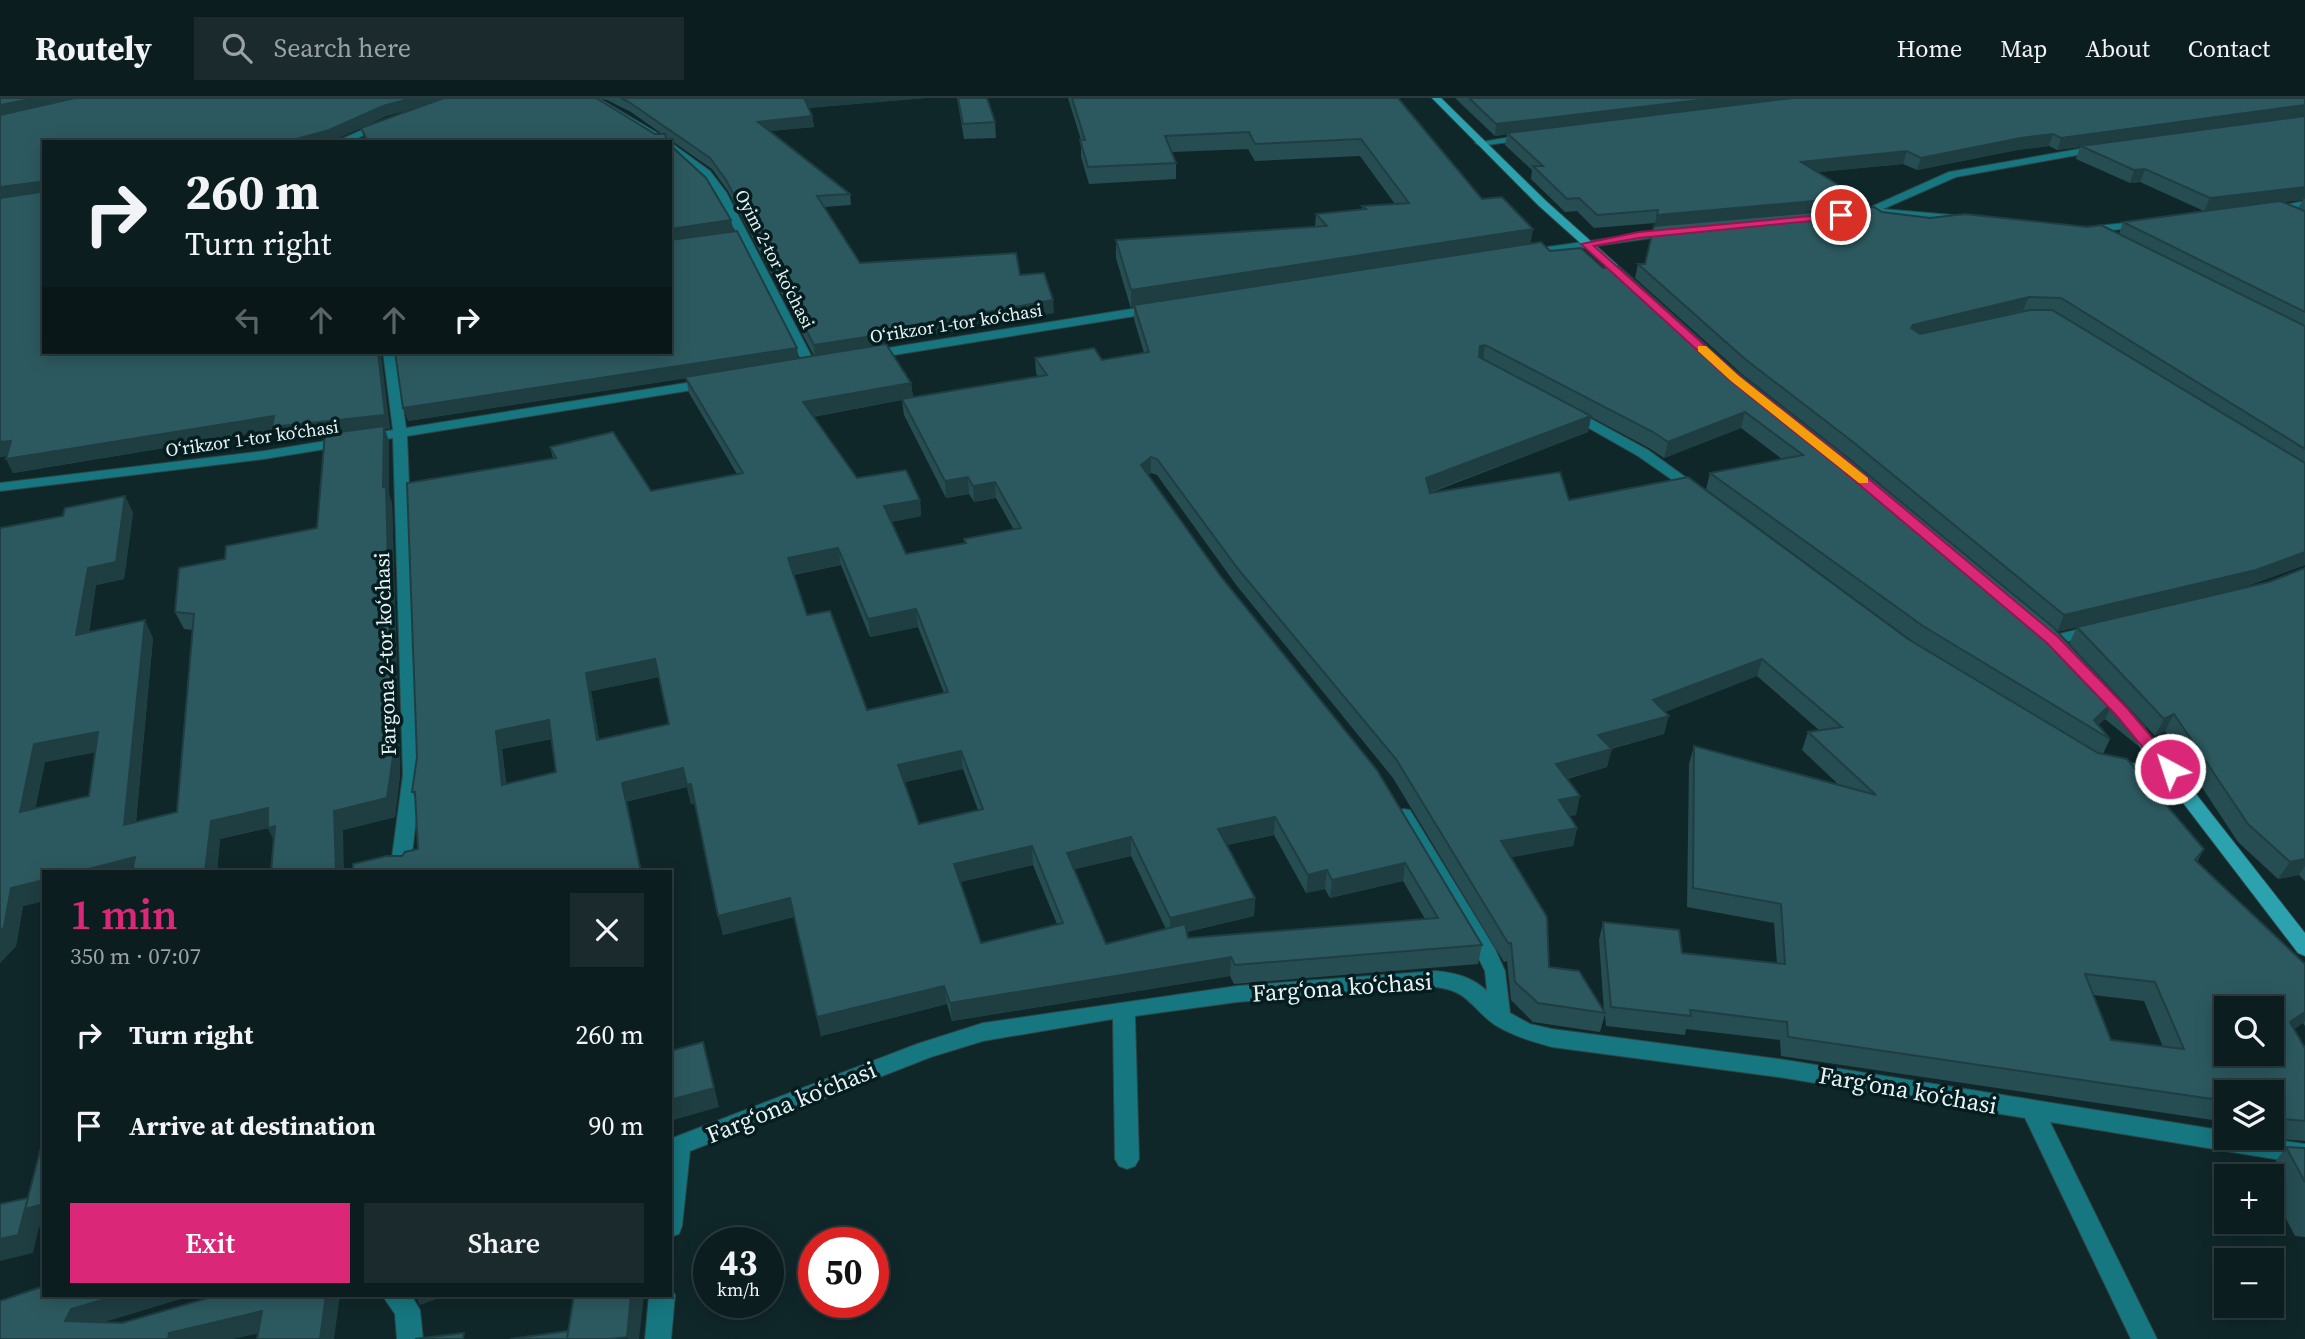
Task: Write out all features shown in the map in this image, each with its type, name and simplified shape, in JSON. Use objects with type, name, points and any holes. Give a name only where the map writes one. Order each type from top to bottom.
[{"type":"main road","points":[[1436,98],[1586,244],[1646,296]]},
{"type":"main road","points":[[2047,636],[2070,658]]},
{"type":"main road","points":[[2121,711],[2170,769],[2305,948]]},
{"type":"street","points":[[591,98],[604,107],[624,114],[662,140]]},
{"type":"street","points":[[355,139],[390,121]]},
{"type":"street","points":[[1480,143],[1547,135]]},
{"type":"street","points":[[1867,213],[1953,174],[2119,145]]},
{"type":"street","name":"Oyim 2-tor koʻchasi","points":[[672,147],[714,183],[738,237],[809,365]]},
{"type":"street","points":[[2263,210],[2305,204]]},
{"type":"street","points":[[2276,208],[2295,217]]},
{"type":"street","points":[[1854,214],[1914,213],[1981,221]]},
{"type":"street","points":[[2075,230],[2158,222]]},
{"type":"street","points":[[1516,255],[1693,230]]},
{"type":"street","points":[[2093,230],[2117,242]]},
{"type":"street","name":"Oʻrikzor 1-tor koʻchasi","points":[[850,358],[1167,307]]},
{"type":"street","name":"Fargona 2-tor koʻchasi","points":[[389,354],[400,434],[412,775],[400,870]]},
{"type":"street","name":"Oʻrikzor 1-tor koʻchasi","points":[[0,487],[400,434],[727,380]]},
{"type":"street","points":[[1551,402],[1643,453],[1711,500]]},
{"type":"street","points":[[2047,636],[2106,627]]},
{"type":"street","points":[[2096,765],[2115,769],[2170,769]]},
{"type":"street","points":[[1391,794],[1485,949],[1495,971],[1500,1017]]},
{"type":"street","name":"Fargʻona koʻchasi","points":[[675,1147],[925,1049],[983,1032],[1237,994],[1436,979],[1469,987],[1500,1017],[1524,1031],[1552,1038],[1785,1069],[2305,1154]]},
{"type":"street","points":[[1124,1009],[1127,1159]]},
{"type":"street","points":[[2033,1111],[2144,1339]]},
{"type":"street","points":[[672,1194],[675,1147]]},
{"type":"street","points":[[397,1297],[407,1310],[410,1339]]},
{"type":"street","points":[[658,1339],[663,1297]]},
{"type":"building","points":[[0,98],[36,98],[0,105]]},
{"type":"building","points":[[75,98],[412,98],[383,106],[329,130],[293,140],[42,140],[42,354],[378,354],[385,415],[272,427],[274,416],[6,459],[11,441],[0,442],[0,198],[41,192],[39,182],[0,187],[0,115]]},
{"type":"building","points":[[444,98],[596,98],[655,134],[665,134],[666,140],[367,140],[361,128]]},
{"type":"building","points":[[621,98],[804,98],[812,116],[758,122],[850,194],[817,196],[860,263],[1016,253],[1020,275],[1044,273],[1053,300],[877,332],[879,335],[814,345],[726,180],[710,158]]},
{"type":"building","points":[[958,98],[987,98],[995,122],[963,124]]},
{"type":"building","points":[[1072,98],[1398,98],[1482,199],[1502,197],[1533,229],[1131,290],[1116,240],[1327,226],[1316,214],[1366,209],[1362,206],[1409,203],[1361,139],[1255,144],[1249,132],[1165,136],[1176,163],[1088,167],[1080,140],[1085,140]]},
{"type":"building","points":[[1469,98],[1716,98],[1496,124]]},
{"type":"building","points":[[1792,98],[2305,98],[2305,105],[2061,138],[2053,134],[2021,138],[1921,158],[1907,151],[1801,162],[1858,197],[1657,215],[1658,210],[1597,215],[1579,198],[1567,199],[1533,166],[1543,166],[1507,133]]},
{"type":"building","points":[[2305,116],[2305,187],[2210,198],[2145,169],[2134,170],[2081,146]]},
{"type":"building","points":[[672,147],[706,178],[731,220],[672,229]]},
{"type":"building","points":[[2280,201],[2305,211],[2305,312],[2123,222]]},
{"type":"building","points":[[1874,207],[1882,212],[1930,218],[1965,214],[2088,227],[2101,225],[2305,326],[2305,449],[2061,298],[2029,297],[1913,325],[1911,328],[1920,334],[2030,310],[2052,310],[2305,463],[2305,552],[2256,570],[2064,615],[1853,442],[1745,359],[1638,264],[1645,264],[1654,226]]},
{"type":"building","points":[[737,231],[797,348],[403,408],[395,354],[672,354],[672,240]]},
{"type":"building","points":[[1541,242],[1550,251],[1581,248],[1603,268],[1619,266],[1732,368],[1839,451],[2053,627],[2146,727],[2114,701],[2094,720],[2110,739],[1923,626],[1710,473],[1803,455],[1745,412],[1668,442],[1485,345],[1480,346],[1479,357],[1591,416],[1426,478],[1430,493],[1560,472],[1569,500],[1688,477],[1908,639],[2098,753],[2127,759],[2204,849],[2195,860],[2305,964],[2305,1012],[2290,1022],[2305,1048],[2305,1121],[2284,1119],[2284,1080],[2214,1080],[2214,1099],[1788,1037],[1787,1022],[1690,1010],[1691,1016],[1611,1007],[1603,922],[1679,930],[1682,953],[1785,964],[1781,904],[1693,888],[1694,746],[1876,795],[1808,732],[1842,727],[1762,659],[1653,700],[1669,716],[1598,735],[1612,749],[1556,764],[1580,796],[1559,800],[1577,828],[1501,841],[1547,917],[1549,967],[1579,971],[1605,1013],[1538,1003],[1515,982],[1511,943],[1508,943],[1396,759],[1238,569],[1157,459],[1151,457],[1141,465],[1222,578],[1377,770],[1482,945],[1235,965],[1231,957],[950,1003],[944,986],[817,1017],[790,898],[718,916],[691,784],[687,785],[683,768],[622,783],[641,870],[353,870],[353,864],[386,856],[402,856],[405,852],[418,849],[415,792],[412,792],[417,757],[407,483],[556,458],[550,447],[613,432],[651,491],[743,473],[685,377],[886,344],[911,383],[803,402],[857,478],[906,470],[920,500],[884,506],[906,554],[966,543],[964,539],[1021,528],[995,482],[973,486],[968,477],[945,481],[902,399],[1047,375],[1035,358],[1094,348],[1102,360],[1149,352],[1134,305]],"holes":[[[838,548],[868,619],[916,609],[948,692],[867,710],[830,611],[807,615],[788,558]],[[655,659],[669,724],[597,740],[586,673]],[[549,720],[556,772],[502,785],[496,731]],[[961,751],[983,809],[919,824],[898,765]],[[1275,817],[1308,875],[1327,870],[1332,880],[1405,863],[1438,918],[1188,938],[1185,924],[1106,944],[1067,853],[1131,837],[1170,918],[1255,898],[1218,829]],[[1032,846],[1063,923],[981,943],[954,864]],[[2085,974],[2155,982],[2184,1049],[2111,1040]]]},
{"type":"building","points":[[384,426],[383,487],[386,487],[393,757],[387,798],[334,811],[336,870],[271,870],[275,826],[268,828],[268,808],[211,821],[205,870],[132,870],[135,857],[85,870],[42,870],[42,880],[11,888],[4,927],[0,931],[0,528],[63,516],[65,508],[125,496],[116,562],[88,568],[76,635],[145,620],[124,825],[177,812],[194,614],[175,612],[179,568],[225,559],[226,546],[317,528],[325,434]],"holes":[[[98,732],[89,796],[20,812],[34,744]]]},
{"type":"building","points":[[2305,568],[2305,859],[2290,862],[2248,824],[2174,714],[2164,719],[2077,627],[2269,582]]},
{"type":"building","points":[[703,1042],[714,1088],[672,1099],[672,1050]]},
{"type":"building","points":[[42,1144],[42,1205],[25,1209]]},
{"type":"building","points":[[2286,1147],[2305,1148],[2305,1182]]},
{"type":"building","points":[[28,1198],[18,1235],[0,1239],[0,1204]]},
{"type":"building","points":[[42,1287],[42,1297],[112,1297],[71,1309],[65,1321],[122,1323],[211,1297],[326,1297],[320,1339],[257,1339],[262,1311],[169,1333],[168,1339],[0,1339],[0,1301]]},
{"type":"building","points":[[574,1297],[631,1297],[627,1337],[567,1339]]},
{"type":"building","points":[[568,1331],[567,1339],[510,1339]]},
{"type":"building","points":[[464,1333],[463,1339],[415,1339]]},
{"type":"slow traffic","points":[[1702,348],[1735,379],[1863,481]]},
{"type":"route","points":[[1841,215],[1639,235],[1586,244],[1636,286],[1735,379],[1841,462],[2053,640],[2121,711],[2170,769]]}]
